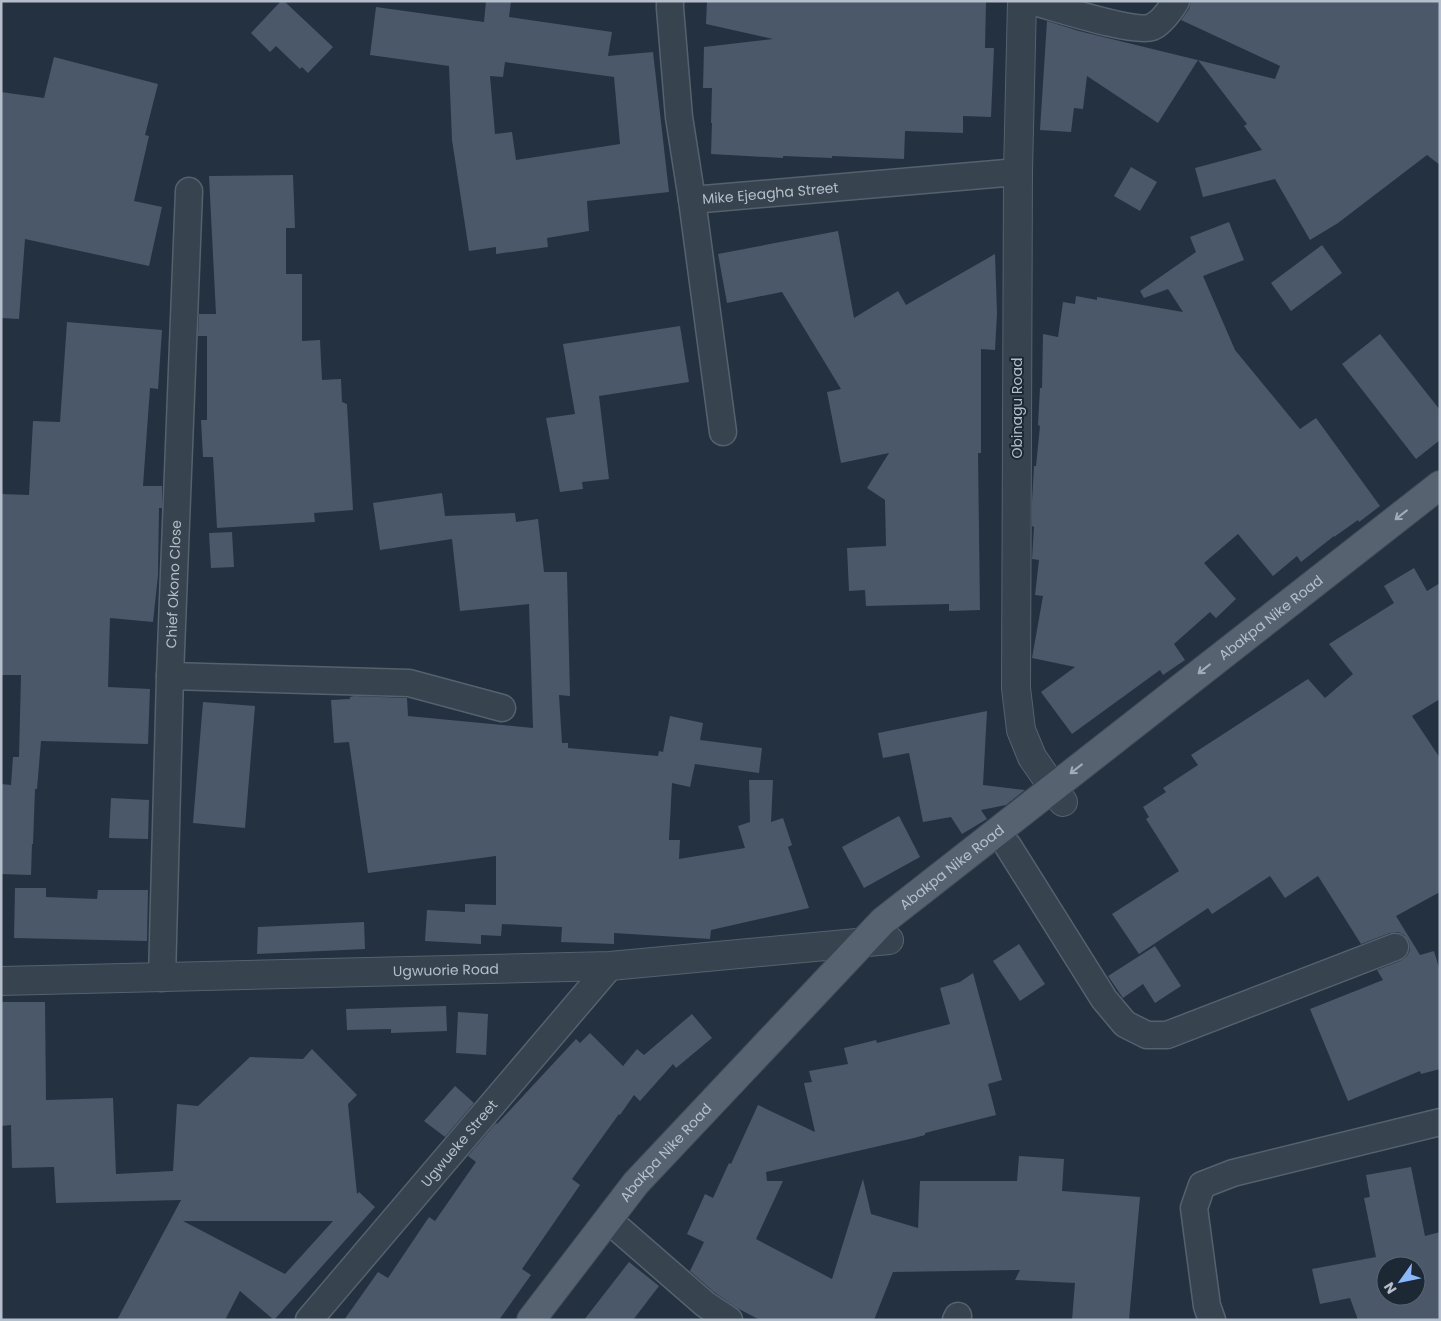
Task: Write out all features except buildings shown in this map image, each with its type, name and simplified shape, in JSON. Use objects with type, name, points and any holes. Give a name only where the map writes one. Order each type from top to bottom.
[{"type":"main road","name":"Abakpa Nike Road","points":[[531,1320],[636,1183],[813,994],[876,942],[1008,846],[1058,794],[1440,485]]},
{"type":"main road","name":"Abakpa Nike Road","points":[[552,1320],[655,1181],[876,942],[883,921],[1058,794],[1440,508]]},
{"type":"street","name":"Mike Ejeagha Street","points":[[670,1],[679,117],[692,200],[1018,172]]},
{"type":"street","name":"Obinagu Road","points":[[1022,1],[1018,172],[1016,688],[1021,730],[1032,757],[1058,794]]},
{"type":"street","points":[[1031,1],[1128,27],[1152,27],[1170,11],[1176,1]]},
{"type":"street","name":"Chief Okono Close","points":[[162,978],[170,676],[189,191]]},
{"type":"street","points":[[692,200],[723,432]]},
{"type":"street","points":[[170,676],[408,683],[502,708]]},
{"type":"street","points":[[1008,846],[1104,1000],[1125,1024],[1147,1035],[1167,1035],[1395,947]]},
{"type":"street","name":"Ugwuorie Road","points":[[1,981],[610,966],[876,942]]},
{"type":"street","name":"Ugwueke Street","points":[[309,1320],[610,966]]},
{"type":"street","points":[[1212,1320],[1207,1306],[1194,1208],[1202,1185],[1233,1173],[1440,1122]]},
{"type":"street","points":[[620,1230],[705,1304],[728,1320]]}]
